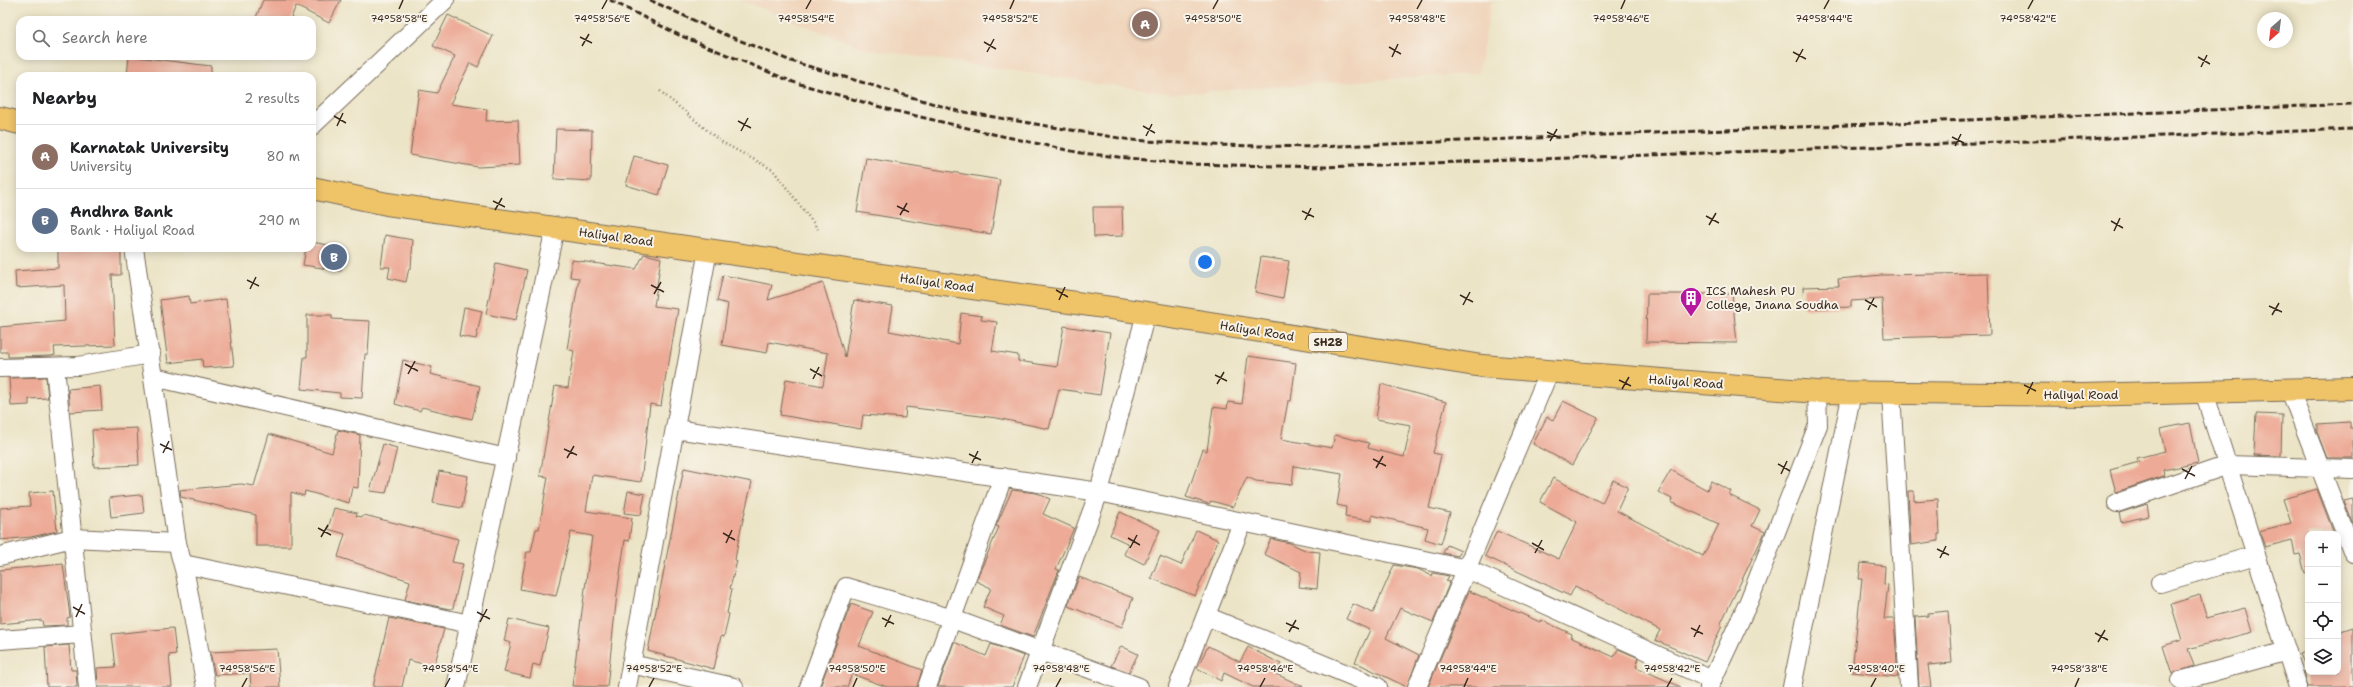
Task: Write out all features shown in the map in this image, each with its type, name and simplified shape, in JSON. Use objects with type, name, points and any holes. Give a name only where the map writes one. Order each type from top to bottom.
[{"type":"main road","points":[[0,118],[16,122]]},
{"type":"main road","name":"Haliyal Road","points":[[316,189],[387,204],[1146,313],[1482,366],[1818,392],[2082,395],[2353,388]]},
{"type":"street","points":[[316,122],[445,0]]},
{"type":"street","points":[[456,687],[555,228]]},
{"type":"street","points":[[627,687],[708,250]]},
{"type":"street","points":[[135,252],[151,354],[177,543],[183,564],[206,687]]},
{"type":"street","points":[[1027,687],[1099,492],[1146,313]]},
{"type":"street","points":[[0,368],[78,366],[151,354]]},
{"type":"street","points":[[56,367],[88,687]]},
{"type":"street","points":[[1417,687],[1549,372]]},
{"type":"street","points":[[154,377],[506,458]]},
{"type":"street","points":[[2290,390],[2353,553]]},
{"type":"street","points":[[675,429],[1099,492],[1467,569],[1710,683],[1749,601],[1818,425],[1818,392]]},
{"type":"street","points":[[1792,687],[1852,392]]},
{"type":"street","points":[[2204,392],[2298,687]]},
{"type":"street","points":[[1891,393],[1909,687]]},
{"type":"street","points":[[2117,503],[2228,465],[2353,469]]},
{"type":"street","points":[[927,687],[950,618],[1002,477]]},
{"type":"street","points":[[1178,687],[1242,523]]},
{"type":"street","points":[[0,556],[73,538],[177,543]]},
{"type":"street","points":[[2160,583],[2256,555]]},
{"type":"street","points":[[183,564],[470,624]]},
{"type":"street","points":[[809,687],[846,587],[950,618],[1139,687]]},
{"type":"street","points":[[1206,616],[1378,687]]},
{"type":"street","points":[[0,640],[82,634]]},
{"type":"street","points":[[2180,681],[2287,651]]},
{"type":"street","points":[[631,664],[734,687]]},
{"type":"path","points":[[660,91],[720,140],[773,170],[818,229]]},
{"type":"shaded area","points":[[740,0],[1492,0],[1478,73],[1172,94],[866,49]]},
{"type":"building","points":[[263,0],[341,0],[329,23],[296,6],[292,16],[257,16]]},
{"type":"building","points":[[448,15],[493,36],[478,67],[470,63],[450,104],[487,109],[486,121],[518,120],[520,165],[478,167],[410,155],[419,90],[437,93],[455,56],[433,46]]},
{"type":"building","points":[[129,60],[162,60],[211,66],[211,72],[127,72]]},
{"type":"building","points":[[556,129],[592,130],[591,181],[554,179]]},
{"type":"building","points":[[634,156],[668,165],[659,195],[626,185]]},
{"type":"building","points":[[866,158],[1000,180],[991,234],[857,212]]},
{"type":"building","points":[[1093,207],[1122,207],[1123,236],[1094,237]]},
{"type":"building","points":[[385,235],[413,240],[411,268],[409,268],[406,282],[388,278],[390,267],[381,267]]},
{"type":"building","points":[[316,243],[344,248],[341,271],[303,265],[305,252],[316,252]]},
{"type":"building","points":[[58,252],[121,252],[121,275],[112,275],[115,345],[54,347],[55,355],[51,356],[8,357],[8,352],[0,352],[0,327],[65,321],[64,285],[16,288],[15,271],[58,268]]},
{"type":"building","points":[[644,254],[661,258],[654,306],[678,309],[661,406],[650,404],[641,482],[592,475],[586,511],[632,518],[629,541],[625,540],[617,594],[607,687],[572,686],[592,536],[571,532],[556,596],[520,589],[527,552],[531,552],[536,529],[539,529],[548,477],[540,476],[555,386],[568,388],[574,351],[567,349],[579,278],[570,277],[572,260],[636,269]]},
{"type":"building","points":[[1261,257],[1289,261],[1283,298],[1255,292]]},
{"type":"building","points":[[496,263],[527,270],[516,320],[486,314]]},
{"type":"building","points":[[1988,273],[1990,335],[1884,338],[1882,299],[1851,301],[1851,307],[1804,309],[1803,287],[1839,286],[1838,279],[1882,275]]},
{"type":"building","points":[[723,275],[772,285],[768,300],[823,283],[845,357],[854,300],[893,306],[889,331],[958,344],[961,313],[982,316],[981,320],[997,322],[992,351],[1018,355],[1018,361],[1057,367],[1064,326],[1110,333],[1100,395],[1059,389],[1049,429],[997,418],[906,407],[905,418],[863,415],[861,429],[780,415],[786,379],[823,386],[828,353],[769,342],[767,353],[722,345],[728,304],[717,301]]},
{"type":"building","name":"ICS Mahesh PU College, Jnana Soudha","points":[[1647,294],[1732,294],[1737,343],[1646,342]]},
{"type":"building","points":[[189,296],[190,304],[226,299],[234,366],[203,368],[202,359],[168,363],[160,300]]},
{"type":"building","points":[[464,307],[482,311],[476,339],[459,336]]},
{"type":"building","points":[[307,315],[332,315],[332,319],[370,321],[368,354],[365,354],[362,398],[340,397],[340,393],[301,389],[304,357],[307,357]]},
{"type":"building","points":[[1248,356],[1296,363],[1291,401],[1288,401],[1281,439],[1332,448],[1335,435],[1369,443],[1368,448],[1404,457],[1411,425],[1376,419],[1381,384],[1446,402],[1433,453],[1441,455],[1429,508],[1450,513],[1441,544],[1425,539],[1428,528],[1372,515],[1372,521],[1345,517],[1346,507],[1337,505],[1342,474],[1294,466],[1292,485],[1256,481],[1247,477],[1233,507],[1211,501],[1209,504],[1186,497],[1203,449],[1207,451],[1213,407],[1227,409],[1228,402],[1242,404]]},
{"type":"building","points":[[403,360],[432,367],[430,374],[480,386],[472,419],[422,407],[420,411],[395,404]]},
{"type":"building","points":[[46,377],[48,398],[29,399],[29,405],[11,406],[9,378]]},
{"type":"building","points":[[100,386],[102,410],[70,412],[68,389]]},
{"type":"building","points":[[1563,401],[1598,418],[1572,465],[1533,444],[1547,417],[1553,420]]},
{"type":"building","points":[[2256,414],[2282,415],[2281,456],[2254,455]]},
{"type":"building","points":[[2350,422],[2350,428],[2353,428],[2353,458],[2327,458],[2317,432],[2317,424]]},
{"type":"building","points":[[2190,423],[2198,463],[2163,470],[2164,476],[2116,492],[2110,470],[2139,462],[2137,458],[2165,451],[2160,429]]},
{"type":"building","points":[[137,428],[139,465],[94,467],[92,430]]},
{"type":"building","points":[[338,430],[360,435],[358,488],[352,487],[349,503],[305,491],[304,496],[291,492],[291,546],[256,546],[256,515],[181,497],[180,490],[241,484],[254,486],[269,434],[332,453]]},
{"type":"building","points":[[383,444],[397,448],[386,493],[370,491]]},
{"type":"building","points":[[684,468],[752,482],[739,537],[735,560],[737,561],[730,588],[732,589],[727,613],[729,614],[724,637],[721,636],[714,669],[648,651]]},
{"type":"building","points":[[1671,470],[1707,490],[1711,481],[1731,491],[1729,495],[1760,510],[1752,526],[1765,532],[1720,625],[1722,626],[1705,662],[1655,640],[1660,630],[1575,586],[1570,596],[1485,556],[1497,531],[1559,559],[1577,522],[1540,502],[1553,478],[1602,503],[1613,480],[1628,487],[1617,511],[1703,556],[1719,524],[1671,502],[1672,499],[1658,492]]},
{"type":"building","points":[[439,471],[468,476],[462,508],[433,503]]},
{"type":"building","points":[[2317,489],[2333,531],[2305,531],[2305,573],[2300,554],[2295,555],[2292,540],[2265,547],[2259,531],[2291,523],[2283,499]]},
{"type":"building","points":[[1012,490],[1036,493],[1050,499],[1043,514],[1074,528],[1056,569],[1059,570],[1033,637],[1000,625],[1004,616],[983,607],[991,588],[976,581],[999,527],[996,526]]},
{"type":"building","points":[[53,491],[57,531],[31,537],[0,540],[0,508],[30,506],[29,493]]},
{"type":"building","points":[[628,491],[645,494],[641,515],[624,513]]},
{"type":"building","points":[[1908,491],[1914,491],[1914,501],[1938,499],[1940,534],[1938,534],[1938,541],[1911,545]]},
{"type":"building","points":[[142,495],[144,513],[111,517],[109,498]]},
{"type":"building","points":[[2353,499],[2353,524],[2344,501]]},
{"type":"building","points":[[2147,504],[2149,516],[2121,522],[2119,513]]},
{"type":"building","points":[[334,508],[357,513],[356,516],[363,517],[364,515],[458,539],[452,562],[463,564],[453,608],[450,609],[405,600],[410,581],[338,557],[345,534],[328,529]]},
{"type":"building","points":[[1120,512],[1160,530],[1144,564],[1124,554],[1129,544],[1110,535]]},
{"type":"building","points":[[1196,530],[1218,540],[1195,596],[1151,578],[1160,556],[1181,565]]},
{"type":"building","points":[[1271,539],[1290,543],[1307,551],[1320,552],[1317,589],[1299,587],[1301,572],[1264,554]]},
{"type":"building","points":[[1447,545],[1461,551],[1458,556],[1443,553]]},
{"type":"building","points":[[1861,563],[1885,566],[1884,584],[1888,585],[1884,619],[1894,619],[1898,677],[1852,672],[1862,579],[1859,579]]},
{"type":"building","points":[[63,564],[70,617],[67,618],[67,625],[43,626],[42,620],[0,624],[0,570]]},
{"type":"building","points":[[1394,565],[1418,569],[1432,576],[1433,573],[1449,576],[1446,581],[1450,582],[1433,622],[1400,608],[1386,638],[1419,655],[1407,687],[1355,662],[1370,630],[1346,619],[1353,604],[1373,613]]},
{"type":"building","points":[[1079,577],[1133,598],[1122,627],[1068,606]]},
{"type":"building","points":[[1469,591],[1540,622],[1541,620],[1572,634],[1570,637],[1614,657],[1618,649],[1639,658],[1636,667],[1681,687],[1428,687]]},
{"type":"building","points":[[2200,595],[2207,618],[2245,608],[2252,632],[2188,649],[2194,666],[2172,674],[2163,646],[2182,640],[2171,604]]},
{"type":"building","points":[[851,604],[873,612],[859,646],[922,670],[917,687],[887,687],[852,674],[847,687],[820,687]]},
{"type":"building","points":[[1948,611],[1952,663],[1928,665],[1931,687],[1919,687],[1915,617],[1928,616],[1928,613]]},
{"type":"building","points":[[389,618],[444,629],[434,667],[408,660],[402,687],[373,687]]},
{"type":"building","points":[[509,619],[549,628],[540,666],[533,664],[530,678],[504,672],[511,643],[504,641]]},
{"type":"building","points":[[2353,627],[2353,687],[2308,687],[2305,675],[2341,675],[2341,631]]},
{"type":"building","points":[[173,628],[176,654],[169,655],[172,687],[98,687],[97,668],[116,667],[112,634]]},
{"type":"building","points":[[954,642],[986,656],[991,644],[1024,656],[1012,687],[938,687]]},
{"type":"building","points":[[69,645],[71,670],[76,670],[77,687],[47,687],[45,647]]},
{"type":"building","points":[[1121,646],[1138,654],[1129,672],[1111,666]]},
{"type":"building","points":[[1208,646],[1240,662],[1248,647],[1281,664],[1276,674],[1304,687],[1253,687],[1224,673],[1221,681],[1197,668]]},
{"type":"building","points":[[277,649],[280,687],[251,687],[250,673],[215,675],[210,652]]},
{"type":"building","points":[[2305,652],[2305,665],[2300,654]]},
{"type":"railway","points":[[610,0],[679,35],[793,82],[891,110],[1081,153],[1184,164],[1325,167],[2353,129]]},
{"type":"railway","points":[[650,0],[721,33],[791,61],[958,111],[1131,140],[1211,145],[1317,147],[2353,104]]},
{"type":"place","name":"Karnatak University","points":[[1145,24]]},
{"type":"place","name":"Andhra Bank","points":[[334,257]]},
{"type":"place","name":"ICS Mahesh PU College, Jnana Soudha","points":[[1691,318]]}]
